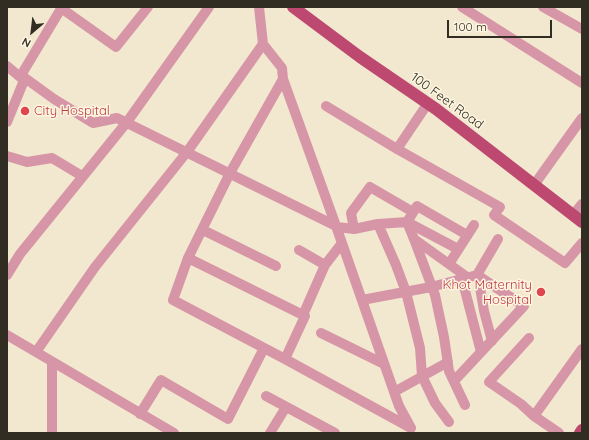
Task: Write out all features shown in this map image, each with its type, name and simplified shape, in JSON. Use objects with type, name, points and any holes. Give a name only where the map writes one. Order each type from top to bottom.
[{"type":"main road","name":"100 Feet Road","points":[[293,7],[360,57],[428,103],[578,219]]},
{"type":"street","points":[[7,122],[23,78],[61,7],[116,47],[148,7]]},
{"type":"street","points":[[7,275],[20,254],[127,122],[209,7]]},
{"type":"street","points":[[259,7],[263,44],[282,68],[283,79],[337,226],[399,406],[412,431]]},
{"type":"street","points":[[462,7],[582,83]]},
{"type":"street","points":[[542,7],[581,27]]},
{"type":"street","points":[[36,352],[95,267],[187,152],[263,44]]},
{"type":"street","points":[[7,66],[54,99],[93,123],[117,118],[127,122],[337,226],[354,228],[378,224],[407,222],[458,249]]},
{"type":"street","points":[[283,79],[230,173],[188,258],[173,300],[285,359],[412,431]]},
{"type":"street","points":[[397,149],[428,103]]},
{"type":"street","points":[[326,106],[397,149],[500,207],[494,215],[565,263],[582,243]]},
{"type":"street","points":[[534,185],[582,118]]},
{"type":"street","points":[[7,156],[27,162],[52,158],[82,176]]},
{"type":"street","points":[[337,226],[351,213],[370,187],[413,212]]},
{"type":"street","points":[[578,219],[582,204]]},
{"type":"street","points":[[407,222],[417,206],[467,235]]},
{"type":"street","points":[[351,213],[354,228]]},
{"type":"street","points":[[407,222],[435,295],[444,337],[449,371],[465,405]]},
{"type":"street","points":[[378,224],[406,292],[420,348],[422,376],[435,403],[449,422]]},
{"type":"street","points":[[449,264],[474,225]]},
{"type":"street","points":[[203,230],[276,266]]},
{"type":"street","points":[[414,239],[449,264],[524,306],[454,381]]},
{"type":"street","points":[[362,300],[431,287],[471,277],[498,239]]},
{"type":"street","points":[[285,359],[305,316],[303,315],[325,264],[342,243]]},
{"type":"street","points":[[299,250],[325,264]]},
{"type":"street","points":[[188,258],[303,315]]},
{"type":"street","points":[[471,277],[484,311],[492,340]]},
{"type":"street","points":[[471,277],[481,352]]},
{"type":"street","points":[[321,333],[384,364]]},
{"type":"street","points":[[7,335],[174,433]]},
{"type":"street","points":[[529,338],[489,382],[559,433]]},
{"type":"street","points":[[140,414],[161,380],[228,419],[264,348]]},
{"type":"street","points":[[534,416],[582,349]]},
{"type":"street","points":[[52,362],[52,433]]},
{"type":"street","points":[[394,392],[448,362]]},
{"type":"street","points":[[266,396],[322,430],[335,433]]},
{"type":"street","points":[[270,433],[286,407]]},
{"type":"place","name":"City Hospital","points":[[25,111]]},
{"type":"place","name":"Khot Maternity Hospital","points":[[541,292]]}]
